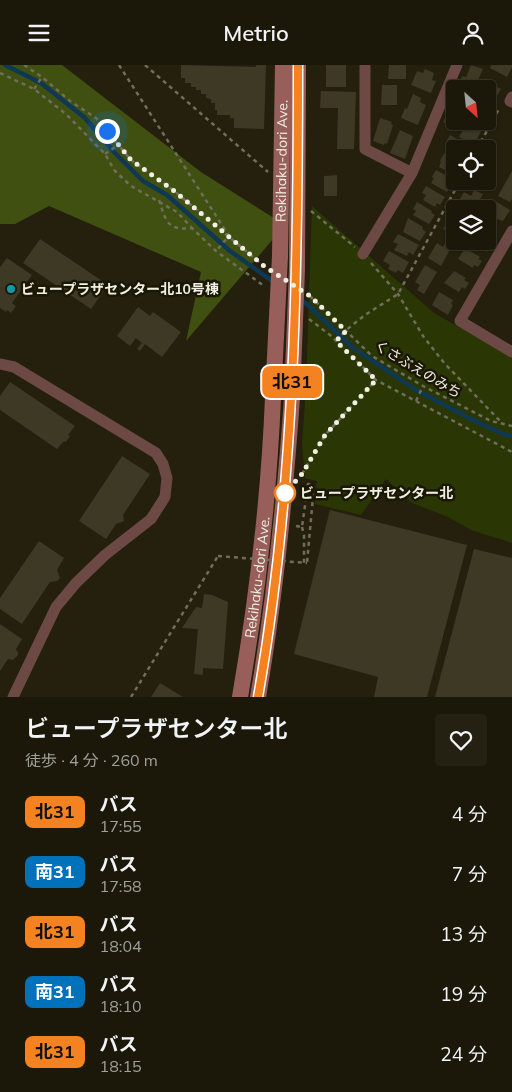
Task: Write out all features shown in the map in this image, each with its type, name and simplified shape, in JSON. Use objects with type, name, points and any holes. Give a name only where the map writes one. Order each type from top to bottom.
[{"type":"street","name":"Rekihaku-dori Ave.","points":[[240,697],[270,471],[280,256],[283,65]]},
{"type":"street","name":"Rekihaku-dori Ave.","points":[[258,697],[265,659],[285,493],[292,397],[297,269],[298,65]]},
{"type":"street","points":[[365,65],[365,149],[412,173]]},
{"type":"street","points":[[363,254],[412,173],[457,65]]},
{"type":"street","points":[[512,231],[460,321],[512,352]]},
{"type":"street","points":[[0,364],[14,367],[156,453],[163,464],[167,478],[165,497],[151,519],[105,555],[76,583],[56,607],[13,697]]},
{"type":"path","points":[[24,65],[42,77],[70,101],[96,118],[131,160],[173,190],[272,271]]},
{"type":"path","points":[[119,65],[229,236]]},
{"type":"path","points":[[145,65],[269,173]]},
{"type":"path","points":[[0,73],[34,89],[66,113],[105,154],[115,171],[131,186],[159,200],[177,212],[216,251],[269,290]]},
{"type":"path","points":[[34,89],[42,77]]},
{"type":"path","points":[[482,140],[500,107],[511,100]]},
{"type":"path","points":[[105,154],[118,145]]},
{"type":"path","points":[[336,341],[365,315],[398,294],[455,190]]},
{"type":"path","points":[[159,200],[166,222],[181,230],[192,228]]},
{"type":"path","points":[[310,209],[363,254],[398,294],[423,336],[445,365],[503,424]]},
{"type":"path","points":[[216,251],[229,236]]},
{"type":"path","name":"くさぶえのみち","points":[[310,296],[372,356],[423,386],[491,421],[512,426]]},
{"type":"path","name":"くさぶえのみち","points":[[308,319],[336,341],[376,380],[512,452]]},
{"type":"path","points":[[302,474],[325,435],[376,380]]},
{"type":"path","points":[[416,401],[423,386]]},
{"type":"path","points":[[308,485],[314,486],[306,563],[302,527],[308,485]]},
{"type":"path","points":[[295,526],[302,527]]},
{"type":"path","points":[[131,697],[218,556],[306,563]]},
{"type":"green space","points":[[0,65],[62,65],[201,172],[285,225],[186,341],[201,272],[49,206],[15,224],[0,224]]},
{"type":"green space","points":[[312,206],[434,313],[512,357],[512,543],[471,530],[448,517],[412,503],[386,479],[361,515],[315,504],[317,481],[305,478],[302,444],[306,388]]},
{"type":"building","points":[[181,65],[256,67],[256,65],[266,65],[264,129],[234,128],[234,118],[230,118],[230,115],[217,115],[215,103],[211,103],[211,99],[206,98],[206,94],[201,94],[201,90],[191,87],[191,83],[185,83],[185,78],[181,78]]},
{"type":"building","points":[[326,65],[346,65],[346,87],[326,87]]},
{"type":"building","points":[[389,65],[406,65],[406,79],[388,79]]},
{"type":"building","points":[[471,65],[483,69],[478,80],[460,80],[462,76],[466,77]]},
{"type":"building","points":[[491,65],[512,65],[512,67],[507,77],[490,68]]},
{"type":"building","points":[[425,69],[434,73],[432,80],[436,81],[431,93],[411,85],[417,71],[423,73]]},
{"type":"building","points":[[382,85],[397,85],[397,105],[381,105]]},
{"type":"building","points":[[496,86],[501,89],[496,98]]},
{"type":"building","points":[[321,91],[356,92],[354,149],[337,149],[338,108],[320,108]]},
{"type":"building","points":[[413,94],[421,98],[420,102],[426,105],[418,125],[401,118]]},
{"type":"building","points":[[380,118],[392,122],[391,124],[393,125],[387,144],[385,143],[384,145],[373,141]]},
{"type":"building","points":[[400,130],[413,136],[405,159],[390,153]]},
{"type":"building","points":[[463,130],[482,130],[476,140],[465,140],[459,137]]},
{"type":"building","points":[[450,135],[459,140],[447,140]]},
{"type":"building","points":[[444,153],[446,154],[446,170],[439,167]]},
{"type":"building","points":[[436,170],[446,175],[447,192],[431,183],[434,178],[432,177]]},
{"type":"building","points":[[512,171],[512,199],[510,202],[498,196]]},
{"type":"building","points":[[337,175],[337,196],[324,196],[324,176]]},
{"type":"building","points":[[426,186],[445,197],[440,205],[437,203],[435,207],[423,200],[426,195],[422,193]]},
{"type":"building","points":[[474,190],[483,194],[479,200],[459,200],[464,192],[471,196]]},
{"type":"building","points":[[417,202],[435,215],[429,224],[413,215],[416,211],[413,209]]},
{"type":"building","points":[[496,202],[510,210],[503,221],[496,219]]},
{"type":"building","points":[[408,218],[423,227],[422,229],[426,232],[420,241],[403,232]]},
{"type":"building","points":[[398,234],[419,245],[413,255],[409,252],[407,256],[394,250],[398,244],[393,242]]},
{"type":"building","points":[[40,239],[108,285],[91,309],[23,263]]},
{"type":"building","points":[[446,241],[446,250],[450,250],[441,266],[428,258],[437,243],[443,247]]},
{"type":"building","points":[[464,250],[468,250],[480,257],[478,259],[482,261],[478,267],[474,265],[473,268],[458,259]]},
{"type":"building","points":[[389,251],[409,262],[403,273],[398,270],[396,273],[388,269],[390,265],[383,261]]},
{"type":"building","name":"ビュープラザセンター北10号棟","points":[[7,258],[32,275],[12,303],[16,306],[11,313],[0,308],[0,267]]},
{"type":"building","points":[[425,265],[437,272],[424,294],[417,290],[420,285],[415,282]]},
{"type":"building","points":[[454,271],[466,278],[464,280],[469,283],[465,289],[462,287],[459,292],[444,283]]},
{"type":"building","points":[[439,292],[453,300],[451,304],[453,305],[448,315],[432,305]]},
{"type":"building","points":[[138,307],[150,316],[153,312],[181,332],[162,357],[145,344],[140,351],[137,349],[142,343],[136,338],[130,346],[117,336]]},
{"type":"building","points":[[10,382],[75,426],[68,435],[70,436],[66,442],[64,441],[57,449],[0,410],[0,396]]},
{"type":"building","points":[[122,456],[150,474],[123,515],[124,521],[116,524],[106,539],[79,521]]},
{"type":"building","points":[[330,510],[467,545],[427,697],[374,697],[378,677],[294,654]]},
{"type":"building","points":[[39,541],[64,558],[57,570],[60,578],[57,581],[50,582],[22,624],[0,609],[0,598]]},
{"type":"building","points":[[474,549],[512,558],[512,697],[435,697]]},
{"type":"building","points":[[204,594],[212,595],[228,602],[223,669],[203,668],[203,675],[194,674],[198,629],[182,628],[196,607],[202,608]]},
{"type":"building","points":[[0,624],[22,639],[16,649],[18,655],[13,660],[8,659],[0,671]]},
{"type":"building","points":[[160,683],[183,697],[151,697]]},
{"type":"waterway","points":[[5,65],[41,83],[85,118],[115,153],[143,181],[167,195],[230,251],[275,283]]},
{"type":"waterway","points":[[300,299],[352,347],[416,390],[473,420],[503,434],[512,436]]},
{"type":"bus line","name":"北31","points":[[258,697],[265,659],[285,493],[292,397],[297,269],[298,65]]},
{"type":"place","name":"ビュープラザセンター北10号棟","points":[[11,289]]},
{"type":"place","name":"ビュープラザセンター北","points":[[285,493]]},
{"type":"route","points":[[107,131],[131,160],[173,190],[264,266],[310,296],[346,331],[336,341],[376,380],[325,435],[302,474],[285,493]]}]
